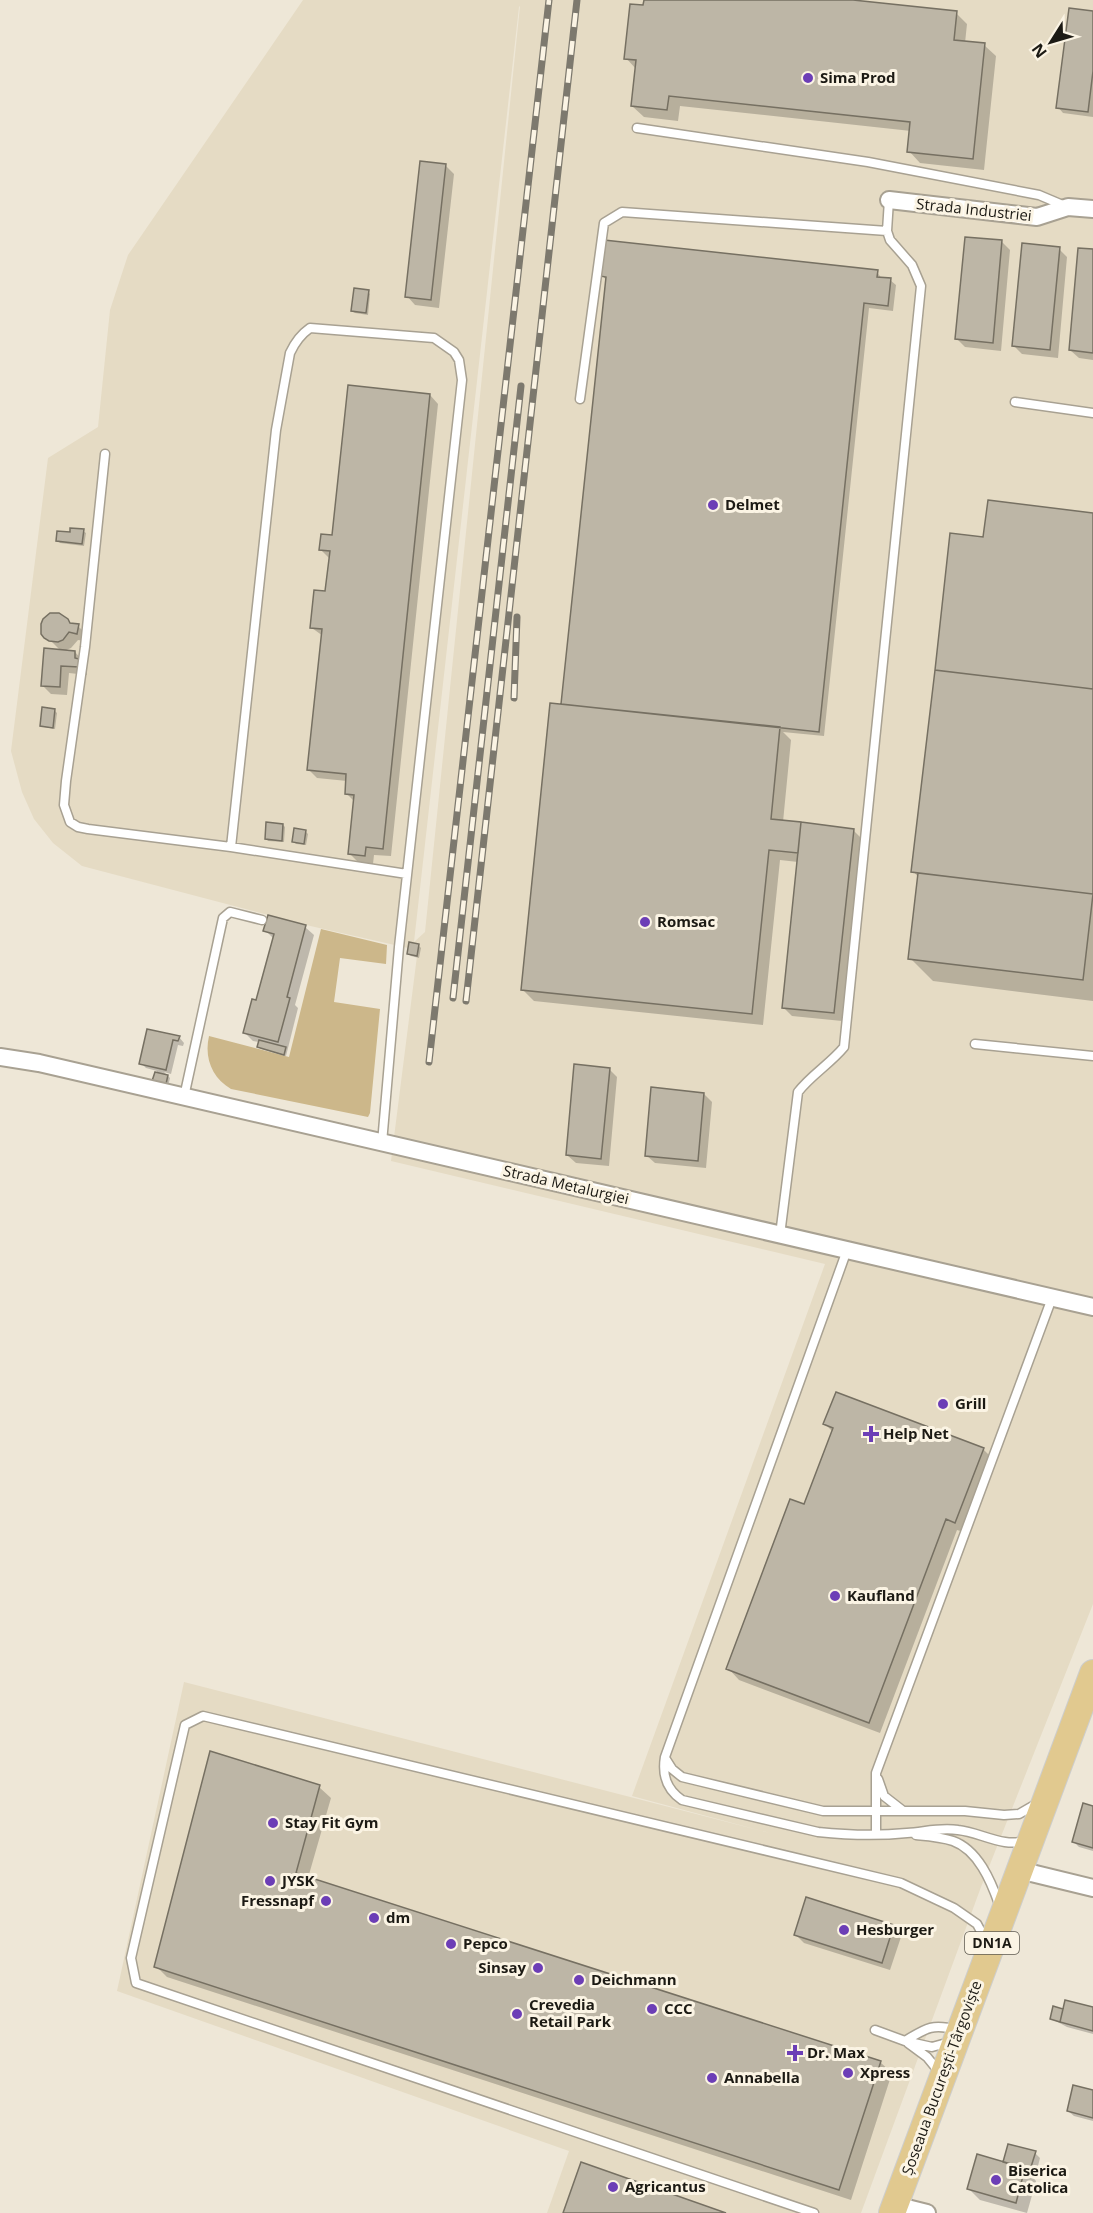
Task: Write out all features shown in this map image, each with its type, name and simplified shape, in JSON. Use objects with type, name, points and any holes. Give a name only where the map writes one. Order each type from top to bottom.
[{"type":"main road","name":"Șoseaua București-Târgoviște","points":[[889,2210],[958,2036],[1093,1673]]},
{"type":"street","name":"Strada Industriei","points":[[889,200],[1037,217],[1068,207],[1093,209]]},
{"type":"street","name":"Strada Metalurgiei","points":[[0,1057],[39,1063],[1093,1307]]},
{"type":"street","points":[[1019,1870],[1093,1888]]},
{"type":"street","points":[[889,2210],[927,2213]]},
{"type":"lane","points":[[637,128],[868,162],[1039,195],[1068,207]]},
{"type":"lane","points":[[780,1235],[798,1092],[844,1047],[921,286],[912,265],[890,240],[887,231],[889,200]]},
{"type":"lane","points":[[580,399],[604,223],[613,216],[622,212],[887,231]]},
{"type":"lane","points":[[231,847],[276,430],[290,353],[302,333],[310,328],[434,338],[454,352],[459,360],[462,380],[407,874],[382,1143]]},
{"type":"lane","points":[[1015,402],[1093,413]]},
{"type":"lane","points":[[105,454],[83,664],[66,781],[66,813],[70,822],[88,829],[231,847],[407,874]]},
{"type":"lane","points":[[184,1097],[223,918],[230,912],[262,920]]},
{"type":"lane","points":[[975,1044],[1093,1056]]},
{"type":"lane","points":[[847,1250],[664,1757],[664,1778],[671,1791],[682,1800],[818,1832],[876,1834],[949,1828],[1005,1842],[1021,1842],[1032,1837]]},
{"type":"lane","points":[[876,1834],[876,1773],[1052,1298]]},
{"type":"lane","points":[[814,2213],[136,1983],[131,1958],[185,1725],[203,1716],[901,1883],[954,1908],[977,1923],[990,1949]]},
{"type":"lane","points":[[664,1757],[672,1769],[682,1777],[823,1811],[965,1811],[1011,1815],[1030,1809],[1047,1795]]},
{"type":"lane","points":[[876,1773],[884,1796],[903,1810]]},
{"type":"lane","points":[[906,1833],[950,1840],[968,1850],[987,1875],[1003,1914]]},
{"type":"lane","points":[[905,2041],[922,2030],[939,2025],[958,2036]]},
{"type":"lane","points":[[875,2030],[905,2041],[932,2047],[958,2036]]},
{"type":"lane","points":[[905,2041],[927,2057],[942,2077]]},
{"type":"shaded area","points":[[303,0],[1093,0],[1093,1604],[981,1887],[861,2213],[547,2213],[569,2151],[117,1991],[184,1682],[770,1833],[632,1796],[825,1264],[391,1161],[417,956],[407,954],[408,948],[306,925],[82,866],[53,843],[34,819],[22,792],[11,751],[48,458],[98,427],[110,310],[128,255]],"holes":[[[520,6],[425,932],[414,942]]]},
{"type":"shaded area","points":[[321,929],[387,945],[386,964],[340,958],[334,1002],[380,1009],[368,1117],[231,1089],[214,1073],[209,1060],[209,1036],[289,1057]]},
{"type":"building","name":"Sima Prod","points":[[644,0],[853,0],[957,11],[954,40],[985,43],[973,159],[907,152],[910,122],[669,96],[667,110],[631,106],[636,60],[624,59],[630,4],[643,5]]},
{"type":"building","points":[[1069,8],[1093,11],[1093,71],[1088,112],[1056,108]]},
{"type":"building","points":[[420,161],[446,164],[431,300],[405,297]]},
{"type":"building","points":[[965,237],[1002,240],[993,343],[955,339]]},
{"type":"building","name":"Delmet","points":[[604,240],[878,270],[877,277],[891,278],[888,306],[864,303],[819,732],[561,704],[606,277],[600,276]]},
{"type":"building","points":[[1022,243],[1060,247],[1050,350],[1012,346]]},
{"type":"building","points":[[1078,248],[1093,249],[1093,353],[1069,350]]},
{"type":"building","points":[[354,288],[369,290],[366,313],[351,311]]},
{"type":"building","points":[[348,385],[430,394],[383,849],[366,847],[365,856],[348,854],[354,795],[345,794],[346,774],[307,770],[322,629],[310,628],[314,590],[325,591],[330,551],[319,550],[321,534],[332,535]]},
{"type":"building","points":[[988,500],[1093,513],[1093,689],[935,670],[950,533],[983,537]]},
{"type":"building","points":[[70,528],[84,529],[82,544],[56,541],[57,531],[70,532]]},
{"type":"building","points":[[50,613],[59,613],[70,623],[79,624],[77,634],[69,632],[63,640],[58,642],[44,638],[41,634],[41,624]]},
{"type":"building","points":[[44,648],[75,651],[75,658],[79,659],[79,667],[61,666],[60,687],[41,686]]},
{"type":"building","points":[[935,670],[1093,689],[1093,894],[911,872]]},
{"type":"building","name":"Romsac","points":[[550,703],[780,727],[771,819],[801,822],[798,853],[769,850],[752,1014],[521,990]]},
{"type":"building","points":[[42,707],[55,709],[53,728],[40,726]]},
{"type":"building","points":[[266,822],[283,824],[282,841],[265,839]]},
{"type":"building","points":[[801,822],[854,829],[834,1013],[782,1008]]},
{"type":"building","points":[[294,828],[306,830],[304,844],[292,842]]},
{"type":"building","points":[[918,873],[1093,894],[1083,980],[908,959]]},
{"type":"building","points":[[268,915],[306,925],[278,1042],[243,1033],[252,999],[256,1000],[274,934],[263,931]]},
{"type":"building","points":[[409,942],[419,944],[417,956],[407,954]]},
{"type":"building","points":[[147,1029],[180,1036],[178,1041],[173,1040],[166,1070],[139,1064]]},
{"type":"building","points":[[259,1040],[286,1047],[284,1055],[257,1047]]},
{"type":"building","points":[[574,1064],[610,1068],[601,1159],[566,1155]]},
{"type":"building","points":[[155,1072],[168,1075],[166,1084],[152,1081]]},
{"type":"building","points":[[651,1087],[704,1093],[698,1161],[645,1156]]},
{"type":"building","name":"Kaufland","points":[[836,1392],[984,1448],[955,1523],[946,1519],[869,1723],[726,1669],[790,1499],[804,1504],[833,1428],[823,1424]]},
{"type":"building","name":"Crevedia Retail Park","points":[[210,1751],[320,1785],[296,1873],[881,2061],[839,2190],[154,1967]]},
{"type":"building","points":[[1083,1803],[1093,1806],[1093,1848],[1072,1842]]},
{"type":"building","name":"Hesburger","points":[[806,1897],[894,1925],[882,1963],[794,1935]]},
{"type":"building","points":[[1065,2000],[1093,2007],[1093,2031],[1060,2022]]},
{"type":"building","points":[[1053,2006],[1063,2009],[1060,2022],[1050,2019]]},
{"type":"building","points":[[1073,2085],[1093,2090],[1093,2118],[1067,2111]]},
{"type":"building","points":[[1008,2144],[1036,2151],[1030,2170],[1003,2162]]},
{"type":"building","name":"Biserica Catolica","points":[[977,2154],[1025,2168],[1016,2203],[967,2189]]},
{"type":"building","name":"Agricantus","points":[[581,2162],[726,2213],[563,2213]]},
{"type":"railway","points":[[429,1062],[549,0]]},
{"type":"railway","points":[[466,1001],[577,0]]},
{"type":"railway","points":[[453,998],[521,386]]},
{"type":"railway","points":[[514,698],[517,617]]},
{"type":"place","name":"Sima Prod","points":[[808,78]]},
{"type":"place","name":"Delmet","points":[[713,505]]},
{"type":"place","name":"Romsac","points":[[645,922]]},
{"type":"place","name":"Grill","points":[[943,1404]]},
{"type":"place","name":"Help Net","points":[[871,1434]]},
{"type":"place","name":"Kaufland","points":[[835,1596]]},
{"type":"place","name":"Stay Fit Gym","points":[[273,1823]]},
{"type":"place","name":"JYSK","points":[[270,1881]]},
{"type":"place","name":"Fressnapf","points":[[326,1901]]},
{"type":"place","name":"dm","points":[[374,1918]]},
{"type":"place","name":"Hesburger","points":[[844,1930]]},
{"type":"place","name":"Pepco","points":[[451,1944]]},
{"type":"place","name":"Sinsay","points":[[538,1968]]},
{"type":"place","name":"Deichmann","points":[[579,1980]]},
{"type":"place","name":"CCC","points":[[652,2009]]},
{"type":"place","name":"Crevedia Retail Park","points":[[517,2014]]},
{"type":"place","name":"Dr. Max","points":[[795,2053]]},
{"type":"place","name":"Xpress","points":[[848,2073]]},
{"type":"place","name":"Annabella","points":[[712,2078]]},
{"type":"place","name":"Biserica Catolica","points":[[996,2180]]},
{"type":"place","name":"Agricantus","points":[[613,2187]]}]
